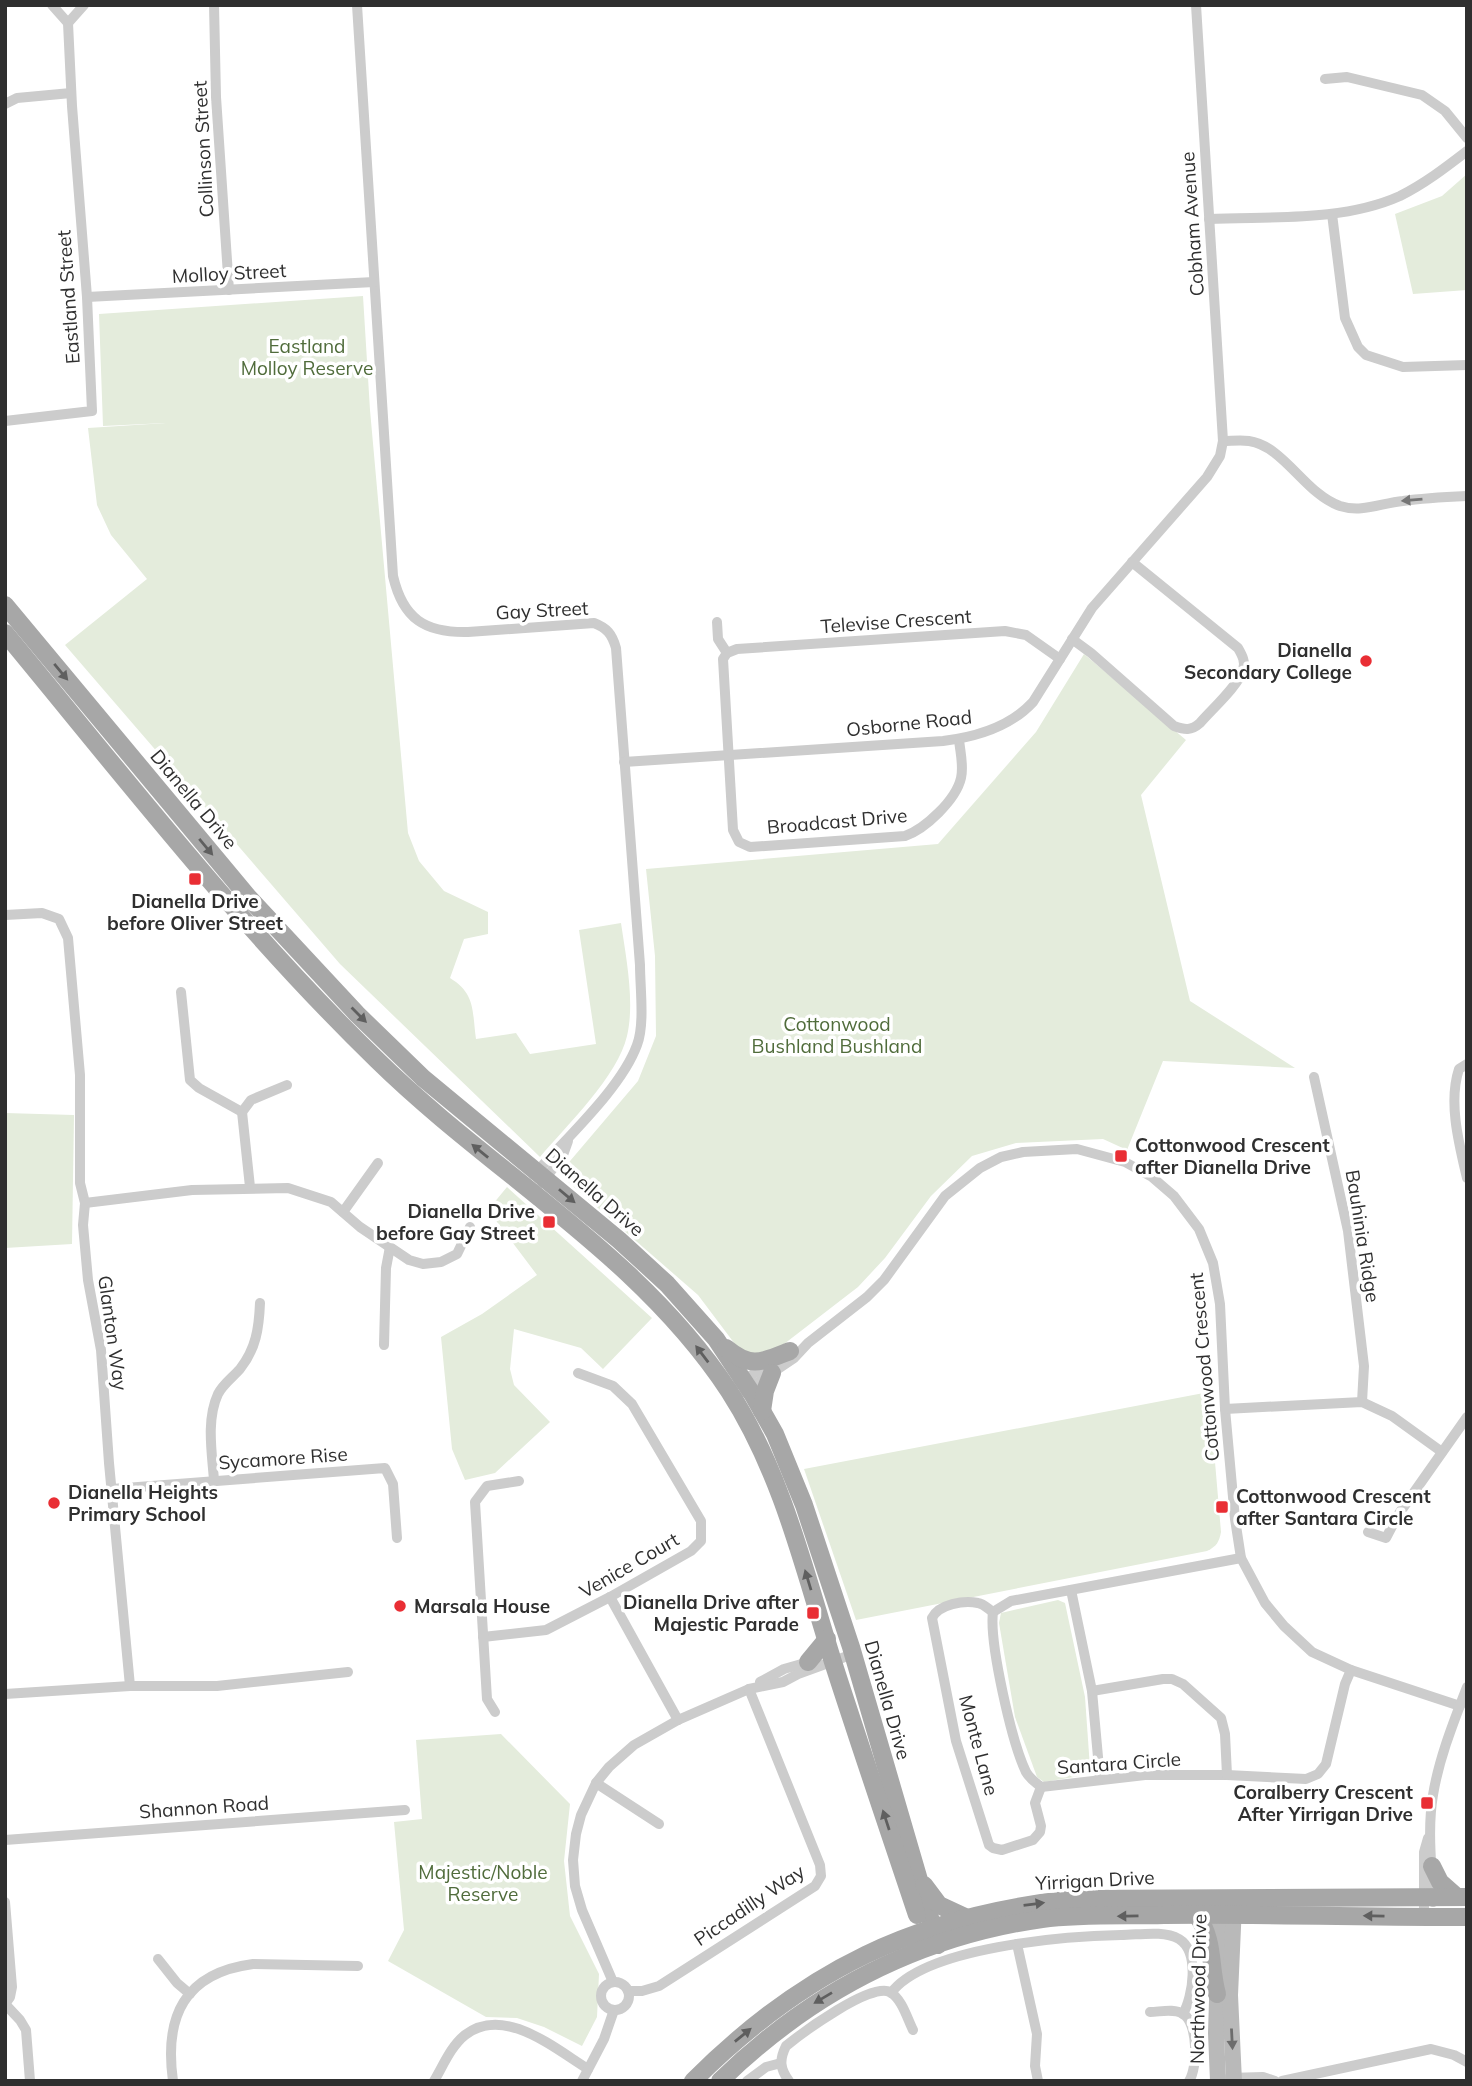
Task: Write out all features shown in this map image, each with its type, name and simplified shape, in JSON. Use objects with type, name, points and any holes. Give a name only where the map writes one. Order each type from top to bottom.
[{"type":"main road","name":"Dianella Drive","points":[[5,605],[249,898],[348,1004],[424,1078],[619,1240],[667,1284],[716,1339],[788,1514],[830,1651],[931,1938]]},
{"type":"main road","name":"Dianella Drive","points":[[5,634],[237,912],[341,1023],[411,1093],[601,1249],[657,1302],[738,1390],[762,1411],[775,1434],[804,1505],[852,1650],[913,1882]]},
{"type":"main road","points":[[716,1339],[743,1360],[753,1362],[763,1362],[790,1351]]},
{"type":"main road","points":[[762,1411],[765,1391],[772,1373]]},
{"type":"main road","points":[[808,1662],[830,1651]]},
{"type":"main road","points":[[1432,1866],[1440,1882],[1462,1897]]},
{"type":"main road","points":[[913,1882],[939,1905],[967,1918]]},
{"type":"main road","points":[[816,1980],[831,1965],[898,1930],[905,1920],[913,1882]]},
{"type":"main road","name":"Yirrigan Drive","points":[[693,2081],[719,2054],[816,1980],[855,1958],[931,1938],[977,1933],[1043,1919],[1197,1915],[1227,1906],[1462,1897]]},
{"type":"main road","name":"Yirrigan Drive","points":[[720,2081],[767,2038],[821,1998],[967,1918],[1025,1904],[1073,1899],[1467,1917]]},
{"type":"main road","points":[[1197,1915],[1212,1948],[1213,1978],[1217,1994]]},
{"type":"street","points":[[52,5],[68,23],[84,5]]},
{"type":"street","name":"Collinson Street","points":[[214,5],[216,97],[229,290]]},
{"type":"street","points":[[357,5],[374,282]]},
{"type":"street","name":"Cobham Avenue","points":[[1196,5],[1223,441]]},
{"type":"street","name":"Eastland Street","points":[[5,421],[92,411],[68,23]]},
{"type":"street","points":[[1325,79],[1347,76],[1422,95],[1445,111],[1467,138]]},
{"type":"street","points":[[5,104],[16,98],[71,93]]},
{"type":"street","points":[[1209,219],[1332,214],[1379,204],[1428,181],[1467,151]]},
{"type":"street","points":[[1332,214],[1345,318],[1358,346],[1366,355],[1403,368],[1467,365]]},
{"type":"street","name":"Molloy Street","points":[[87,297],[374,282]]},
{"type":"street","name":"Gay Street","points":[[374,282],[393,576],[397,594],[408,611],[430,628],[447,632],[594,623],[605,627],[616,648],[640,965],[638,1044],[622,1073],[569,1138],[551,1153],[542,1174],[528,1190]]},
{"type":"street","points":[[1223,441],[1248,440],[1259,443],[1323,498],[1340,506],[1358,509],[1402,501],[1467,496]]},
{"type":"street","name":"Osborne Road","points":[[624,762],[959,739],[996,728],[1024,711],[1033,702],[1092,608],[1207,477],[1220,456],[1223,441]]},
{"type":"street","points":[[1072,639],[1174,726],[1185,730],[1200,723],[1237,681],[1244,669],[1238,648],[1132,562]]},
{"type":"street","points":[[717,622],[718,639],[727,653],[722,666],[728,755]]},
{"type":"street","name":"Televise Crescent","points":[[727,653],[737,649],[1005,631],[1026,635],[1060,659]]},
{"type":"street","name":"Broadcast Drive","points":[[728,755],[733,830],[739,842],[750,847],[854,840],[905,836],[924,827],[959,785],[962,764],[959,739]]},
{"type":"street","name":"Glanton Way","points":[[5,915],[42,913],[59,919],[68,938],[81,1099],[80,1183],[85,1203],[83,1224],[88,1280],[101,1350],[130,1686]]},
{"type":"street","points":[[181,992],[190,1080],[242,1112]]},
{"type":"street","points":[[1463,1067],[1454,1084],[1467,1178]]},
{"type":"street","name":"Bauhinia Ridge","points":[[1314,1077],[1348,1231],[1364,1366],[1362,1402]]},
{"type":"street","points":[[250,1187],[242,1112],[251,1100],[287,1085]]},
{"type":"street","name":"Cottonwood Crescent","points":[[738,1390],[772,1373],[794,1358],[808,1343],[850,1311],[884,1280],[945,1196],[980,1167],[1001,1157],[1023,1152],[1077,1149],[1125,1162],[1152,1177],[1174,1196],[1199,1229],[1213,1263],[1220,1304],[1225,1409],[1241,1558],[1265,1603],[1284,1626],[1312,1652],[1351,1670],[1460,1706]]},
{"type":"street","points":[[343,1212],[377,1163]]},
{"type":"street","points":[[85,1203],[192,1190],[288,1188],[331,1202],[360,1227],[409,1260],[423,1264],[440,1262],[457,1254],[470,1227]]},
{"type":"street","points":[[384,1345],[386,1268],[390,1247]]},
{"type":"street","points":[[214,1480],[211,1438],[214,1405],[226,1382],[239,1370],[254,1346],[260,1303]]},
{"type":"street","name":"Cottonwood Crescent","points":[[738,1390],[790,1351],[808,1343]]},
{"type":"street","name":"Venice Court","points":[[483,1637],[547,1630],[691,1551],[701,1541],[701,1521],[632,1404],[612,1386],[578,1373]]},
{"type":"street","points":[[1225,1409],[1362,1402],[1392,1416],[1442,1452]]},
{"type":"street","points":[[1368,1532],[1387,1538],[1398,1515],[1467,1418]]},
{"type":"street","name":"Sycamore Rise","points":[[112,1489],[385,1468],[393,1484],[397,1538]]},
{"type":"street","points":[[495,1712],[487,1699],[474,1502],[487,1486],[519,1481]]},
{"type":"street","points":[[993,1612],[1011,1601],[1241,1558]]},
{"type":"street","points":[[1071,1590],[1092,1690],[1100,1779]]},
{"type":"street","points":[[610,1597],[678,1720]]},
{"type":"street","name":"Monte Lane","points":[[993,1612],[976,1603],[966,1603],[940,1608],[932,1618],[956,1741],[989,1845],[1002,1850],[1027,1843],[1040,1832],[1035,1803],[1041,1787]]},
{"type":"street","name":"Santara Circle","points":[[993,1612],[993,1631],[1007,1710],[1024,1767],[1033,1781],[1041,1787],[1146,1775],[1227,1774],[1306,1779],[1318,1774],[1326,1764],[1345,1684],[1351,1670]]},
{"type":"street","points":[[752,1687],[783,1682],[830,1651],[852,1650]]},
{"type":"street","points":[[613,1982],[582,1910],[575,1886],[573,1860],[576,1833],[596,1783],[609,1767],[634,1745],[678,1720],[752,1687],[779,1671],[808,1662]]},
{"type":"street","points":[[5,1694],[130,1686],[217,1686],[348,1672]]},
{"type":"street","points":[[1092,1690],[1163,1679],[1172,1679],[1183,1684],[1216,1712],[1224,1725],[1227,1774]]},
{"type":"street","name":"Piccadilly Way","points":[[628,1991],[642,1991],[659,1986],[815,1886],[821,1877],[820,1865],[752,1687]]},
{"type":"street","points":[[1428,1917],[1424,1852],[1436,1783],[1467,1687]]},
{"type":"street","points":[[596,1783],[659,1824]]},
{"type":"street","name":"Shannon Road","points":[[5,1840],[405,1810]]},
{"type":"street","points":[[1428,1897],[1432,1866],[1429,1835]]},
{"type":"street","points":[[5,1902],[12,1987],[5,2004],[26,2030],[30,2081]]},
{"type":"street","name":"Northwood Drive","points":[[1226,2079],[1217,1994],[1227,1906]]},
{"type":"street","name":"Northwood Drive","points":[[1226,2079],[1230,1995],[1227,1906]]},
{"type":"street","points":[[891,1993],[911,1974],[969,1954],[1073,1936],[1166,1934],[1187,1945],[1190,1952],[1191,1996],[1183,2014]]},
{"type":"street","points":[[1017,1944],[1037,2034],[1035,2066],[1038,2081]]},
{"type":"street","points":[[158,1959],[190,1994]]},
{"type":"street","points":[[173,2081],[169,2048],[176,2015],[190,1994],[209,1978],[240,1966],[358,1966]]},
{"type":"street","points":[[613,1982],[624,1985],[628,1991],[629,1998],[621,2009],[614,2010],[605,2005],[601,1995],[604,1988],[613,1982]]},
{"type":"street","points":[[789,2081],[782,2071],[781,2063],[781,2055],[786,2046],[827,2018],[872,1993],[880,1990],[891,1993],[900,2003],[913,2030]]},
{"type":"street","points":[[582,2081],[610,2028],[614,2010]]},
{"type":"street","points":[[1150,2012],[1176,2011],[1183,2014],[1193,2025],[1195,2068],[1189,2081]]},
{"type":"street","points":[[434,2081],[465,2035],[484,2026],[499,2023],[533,2035],[588,2069]]},
{"type":"street","points":[[1282,2081],[1431,2049],[1454,2055],[1467,2062]]},
{"type":"street","points":[[747,2081],[766,2067],[781,2063]]},
{"type":"street","points":[[1226,2079],[1264,2077],[1275,2081]]},
{"type":"green space","points":[[1467,174],[1467,290],[1413,294],[1395,214],[1442,196]]},
{"type":"green space","name":"Eastland Molloy Reserve","points":[[363,296],[370,410],[408,833],[419,861],[444,891],[488,912],[488,934],[464,939],[450,978],[469,997],[476,1039],[516,1033],[530,1054],[596,1044],[579,930],[621,923],[630,1009],[627,1036],[622,1051],[590,1100],[540,1157],[340,964],[65,645],[147,579],[111,535],[97,505],[88,428],[166,423],[103,426],[99,314]]},
{"type":"green space","name":"Cottonwood Bushland Bushland","points":[[1084,654],[1186,740],[1141,795],[1190,1001],[1295,1068],[1163,1061],[1127,1150],[1103,1139],[1016,1143],[972,1156],[931,1196],[885,1258],[858,1287],[753,1368],[698,1295],[559,1174],[638,1081],[656,1036],[655,956],[646,869],[938,844],[1036,732]]},
{"type":"green space","points":[[5,1113],[74,1115],[72,1244],[5,1248]]},
{"type":"green space","points":[[507,1187],[652,1318],[603,1369],[581,1348],[514,1329],[510,1369],[514,1385],[550,1422],[495,1473],[465,1480],[452,1449],[441,1337],[482,1314],[537,1275],[488,1210]]},
{"type":"green space","points":[[1209,1392],[1221,1532],[1217,1543],[1207,1551],[856,1620],[804,1469]]},
{"type":"green space","points":[[1058,1600],[1065,1603],[1085,1697],[1090,1768],[1086,1775],[1044,1782],[1037,1777],[1015,1717],[999,1623],[1001,1613]]},
{"type":"green space","name":"Majestic/Noble Reserve","points":[[501,1734],[570,1804],[564,1861],[570,1916],[599,1974],[597,2017],[582,2046],[544,2027],[517,2018],[486,2017],[388,1961],[404,1930],[394,1822],[422,1819],[416,1740]]},
{"type":"place","name":"Dianella Secondary College","points":[[1366,661]]},
{"type":"place","name":"Dianella Drive before Oliver Street","points":[[195,879]]},
{"type":"place","name":"Cottonwood Crescent after Dianella Drive","points":[[1121,1156]]},
{"type":"place","name":"Dianella Drive before Gay Street","points":[[549,1222]]},
{"type":"place","name":"Dianella Heights Primary School","points":[[54,1503]]},
{"type":"place","name":"Cottonwood Crescent after Santara Circle","points":[[1222,1507]]},
{"type":"place","name":"Marsala House","points":[[400,1606]]},
{"type":"place","name":"Dianella Drive after Majestic Parade","points":[[813,1613]]},
{"type":"place","name":"Coralberry Crescent After Yirrigan Drive","points":[[1427,1803]]}]
